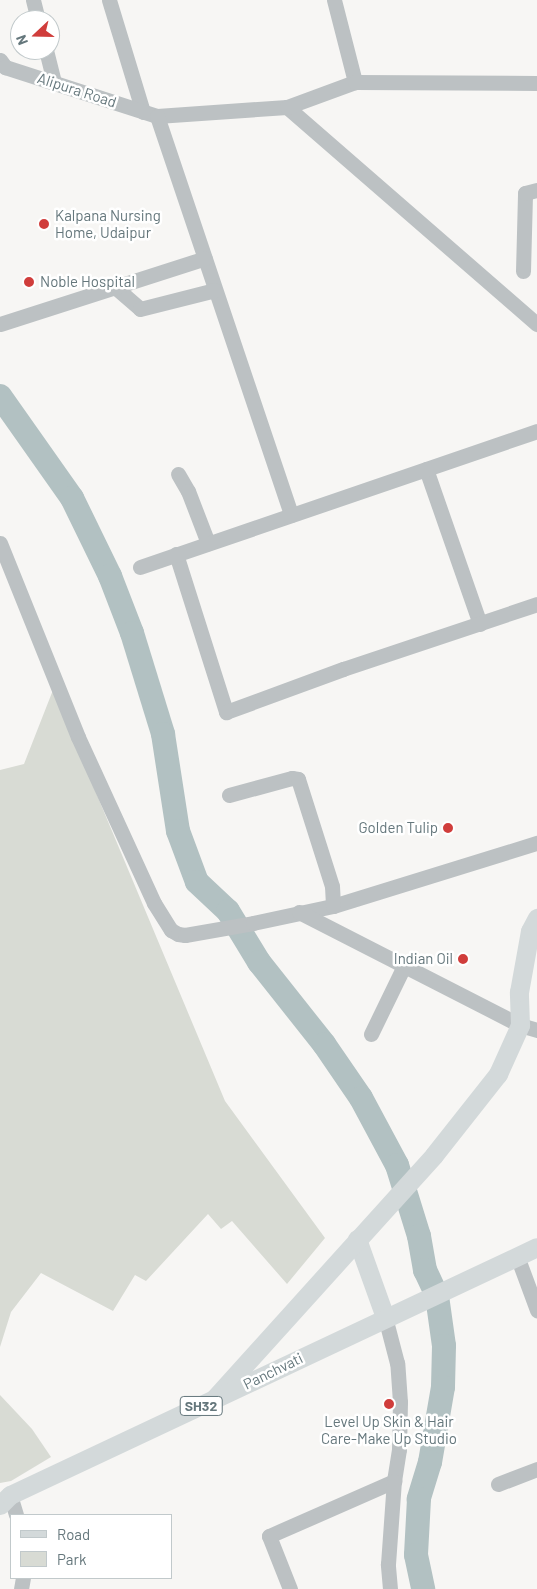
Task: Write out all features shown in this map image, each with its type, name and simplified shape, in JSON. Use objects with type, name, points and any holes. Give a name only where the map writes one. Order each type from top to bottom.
[{"type":"main road","points":[[212,1401],[434,1154],[498,1074],[529,1027],[519,992],[530,930],[537,918]]},
{"type":"main road","points":[[361,1236],[388,1316]]},
{"type":"main road","name":"Panchvati","points":[[3,1498],[537,1247]]},
{"type":"street","points":[[109,0],[205,258],[291,515]]},
{"type":"street","points":[[334,0],[355,82]]},
{"type":"street","name":"Alipura Road","points":[[0,60],[5,67],[150,114]]},
{"type":"street","points":[[48,60],[54,83]]},
{"type":"street","points":[[150,114],[287,107],[355,82],[537,83]]},
{"type":"street","points":[[287,107],[537,324]]},
{"type":"street","points":[[523,271],[525,193],[537,190]]},
{"type":"street","points":[[0,324],[205,258]]},
{"type":"street","points":[[115,287],[140,309],[216,290]]},
{"type":"street","points":[[140,567],[537,431]]},
{"type":"street","points":[[426,469],[480,624]]},
{"type":"street","points":[[178,474],[188,491],[208,543]]},
{"type":"street","points":[[0,542],[78,737],[154,903],[171,930],[178,934],[186,935],[253,923],[333,906],[537,843]]},
{"type":"street","points":[[176,554],[226,712],[343,669],[537,604]]},
{"type":"street","points":[[229,795],[292,778],[298,779],[332,886],[333,906]]},
{"type":"street","points":[[299,912],[529,1027]]},
{"type":"street","points":[[371,1034],[404,966]]},
{"type":"street","points":[[517,1256],[537,1310]]},
{"type":"street","points":[[388,1316],[397,1363],[400,1402],[399,1449],[394,1481],[388,1564],[390,1589]]},
{"type":"street","points":[[498,1484],[537,1469]]},
{"type":"street","points":[[290,1589],[269,1536],[394,1481]]},
{"type":"street","points":[[3,1498],[15,1514]]},
{"type":"green space","points":[[53,690],[225,1101],[325,1238],[287,1284],[232,1221],[221,1229],[208,1214],[146,1281],[135,1275],[113,1311],[41,1273],[11,1312],[0,1347],[0,770],[24,764]]},
{"type":"green space","points":[[0,1395],[32,1429],[51,1457],[11,1481],[0,1483]]},
{"type":"waterway","points":[[0,396],[72,498],[110,576],[132,633],[163,734],[178,831],[197,882],[228,911],[259,962],[324,1044],[361,1098],[397,1165],[419,1236],[425,1270],[437,1296],[444,1346],[443,1387],[430,1462],[419,1499],[416,1555],[423,1589]]},
{"type":"place","name":"Kalpana Nursing Home, Udaipur","points":[[44,224]]},
{"type":"place","name":"Noble Hospital","points":[[29,282]]},
{"type":"place","name":"Golden Tulip","points":[[448,828]]},
{"type":"place","name":"Indian Oil","points":[[463,959]]},
{"type":"place","name":"Level Up Skin & Hair Care-Make Up Studio","points":[[389,1404]]}]
